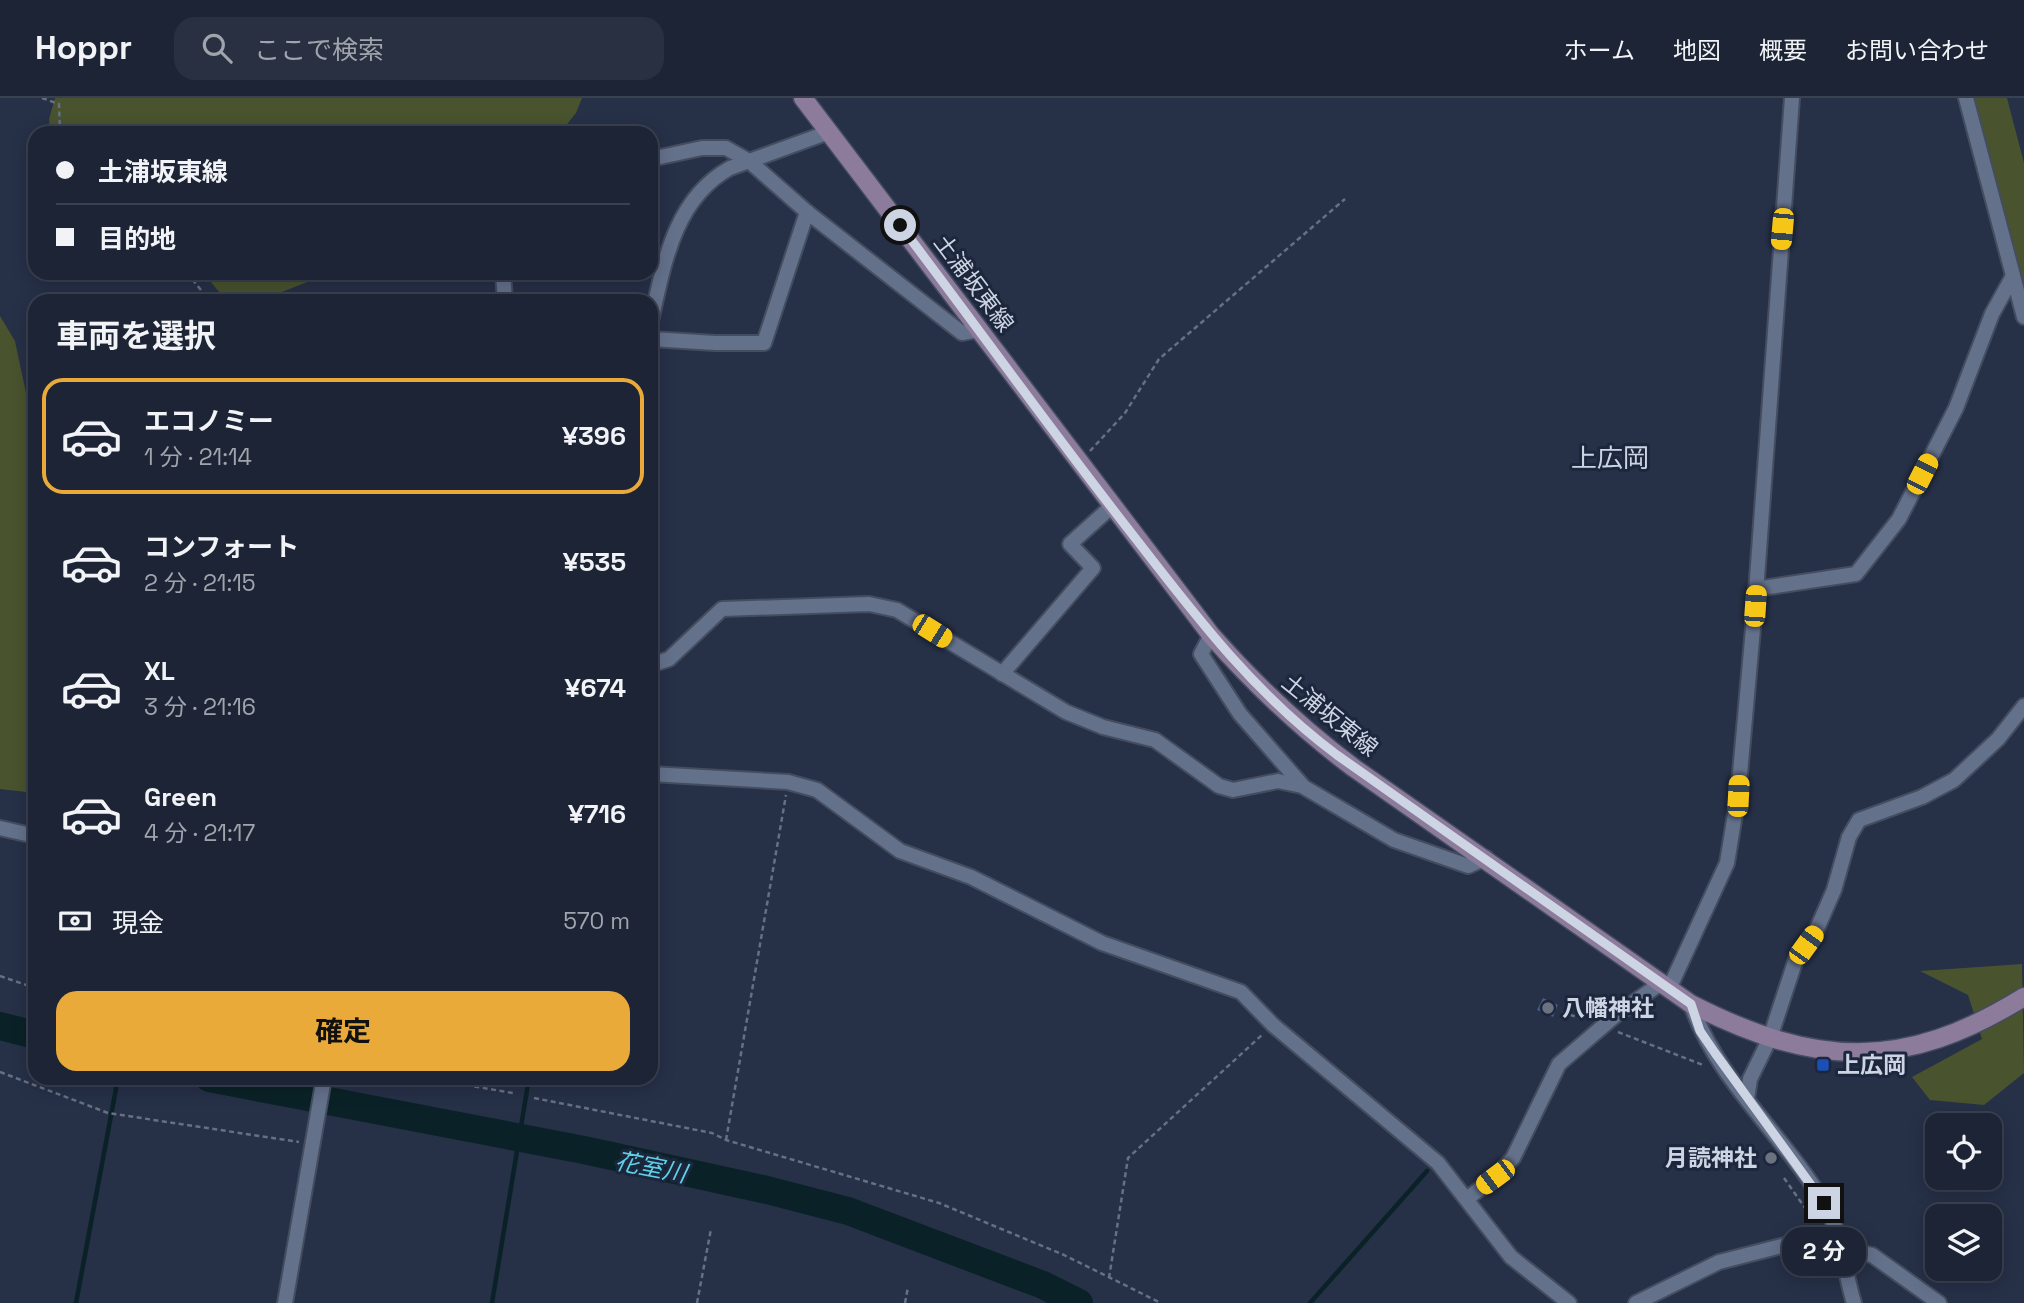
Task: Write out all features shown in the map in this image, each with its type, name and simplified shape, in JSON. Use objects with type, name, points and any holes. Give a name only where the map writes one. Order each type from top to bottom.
[{"type":"main road","name":"土浦坂東線","points":[[803,98],[1111,507],[1211,635],[1249,678],[1304,731],[1691,1004],[1726,1022],[1770,1038],[1835,1052],[1877,1054],[1899,1050],[1968,1028],[2024,997]]},
{"type":"street","points":[[1468,1198],[1495,1177],[1513,1158],[1559,1063],[1602,1027],[1665,986],[1727,863],[1738,796],[1756,589],[1792,98]]},
{"type":"street","points":[[1966,98],[2024,317]]},
{"type":"street","points":[[657,294],[666,256],[690,204],[716,176],[829,132]]},
{"type":"street","points":[[658,157],[702,148],[726,148],[749,161],[807,212],[962,333],[979,330]]},
{"type":"street","points":[[658,340],[715,344],[764,343],[807,212]]},
{"type":"street","points":[[1756,589],[1856,574],[1899,519],[1956,408],[1992,314],[2013,276]]},
{"type":"street","points":[[1002,674],[1093,568],[1070,544],[1111,507]]},
{"type":"street","points":[[658,663],[669,659],[722,609],[869,604],[897,610],[1082,721],[1154,740],[1226,789],[1247,789],[1278,781],[1302,786],[1394,840],[1468,866],[1486,858]]},
{"type":"street","points":[[1211,635],[1201,654],[1240,714],[1302,786]]},
{"type":"street","points":[[1746,1099],[1750,1079],[1770,1038],[1796,959],[1816,931],[1834,890],[1849,837],[1859,820],[1922,797],[1954,779],[1998,739],[2024,706]]},
{"type":"street","points":[[658,774],[788,782],[817,790],[900,851],[971,877],[1102,943],[1241,992],[1273,1025],[1438,1163],[1468,1198],[1511,1257],[1569,1303]]},
{"type":"street","points":[[0,828],[28,834]]},
{"type":"street","points":[[1691,1004],[1700,1031],[1746,1099],[1824,1203],[1854,1303]]},
{"type":"street","points":[[285,1303],[323,1085]]},
{"type":"street","points":[[1636,1303],[1719,1262],[1832,1233]]},
{"type":"street","points":[[1840,1250],[1872,1255],[1939,1303]]},
{"type":"path","points":[[42,98],[58,104],[60,126]]},
{"type":"path","points":[[1079,464],[1125,412],[1159,359],[1345,200]]},
{"type":"path","points":[[193,280],[204,294]]},
{"type":"path","points":[[726,1140],[788,782]]},
{"type":"path","points":[[0,976],[28,986]]},
{"type":"path","points":[[1562,1012],[1704,1066]]},
{"type":"path","points":[[1109,1278],[1128,1158],[1273,1025]]},
{"type":"path","points":[[0,1072],[28,1083]]},
{"type":"path","points":[[34,1085],[108,1113],[313,1145]]},
{"type":"path","points":[[466,1085],[513,1093]]},
{"type":"path","points":[[534,1098],[712,1133],[726,1140],[939,1203],[1064,1255],[1161,1303]]},
{"type":"path","points":[[1784,1178],[1815,1223],[1832,1233]]},
{"type":"path","points":[[697,1303],[711,1229]]},
{"type":"path","points":[[905,1303],[908,1287]]},
{"type":"green space","points":[[55,98],[582,98],[576,113],[566,126],[50,126]]},
{"type":"green space","points":[[1974,98],[2007,98],[2024,163],[2024,291]]},
{"type":"green space","points":[[209,280],[312,280],[277,294],[221,294]]},
{"type":"green space","points":[[0,316],[15,341],[28,403],[28,792],[0,789]]},
{"type":"green space","points":[[2022,964],[2024,1073],[1984,1105],[1930,1100],[1912,1077],[1982,1039],[1968,995],[1920,971]]},
{"type":"building","name":"八幡神社","points":[[1543,998],[1558,1005],[1553,1017],[1537,1010]]},
{"type":"waterway","name":"花室川","points":[[0,1026],[28,1033]]},
{"type":"waterway","points":[[76,1303],[117,1085]]},
{"type":"waterway","name":"花室川","points":[[245,1085],[584,1150],[767,1190],[848,1211],[1043,1285],[1079,1303]]},
{"type":"waterway","points":[[492,1303],[528,1085]]},
{"type":"waterway","points":[[1310,1303],[1427,1171]]},
{"type":"place","name":"八幡神社","points":[[1548,1008]]},
{"type":"place","name":"上広岡","points":[[1823,1065]]},
{"type":"place","name":"月読神社","points":[[1771,1158]]},
{"type":"district","name":"上広岡","points":[[1610,458]]},
{"type":"route","points":[[900,225],[1111,507],[1211,635],[1241,669],[1304,731],[1691,1004],[1700,1031],[1746,1099],[1824,1203]]}]
